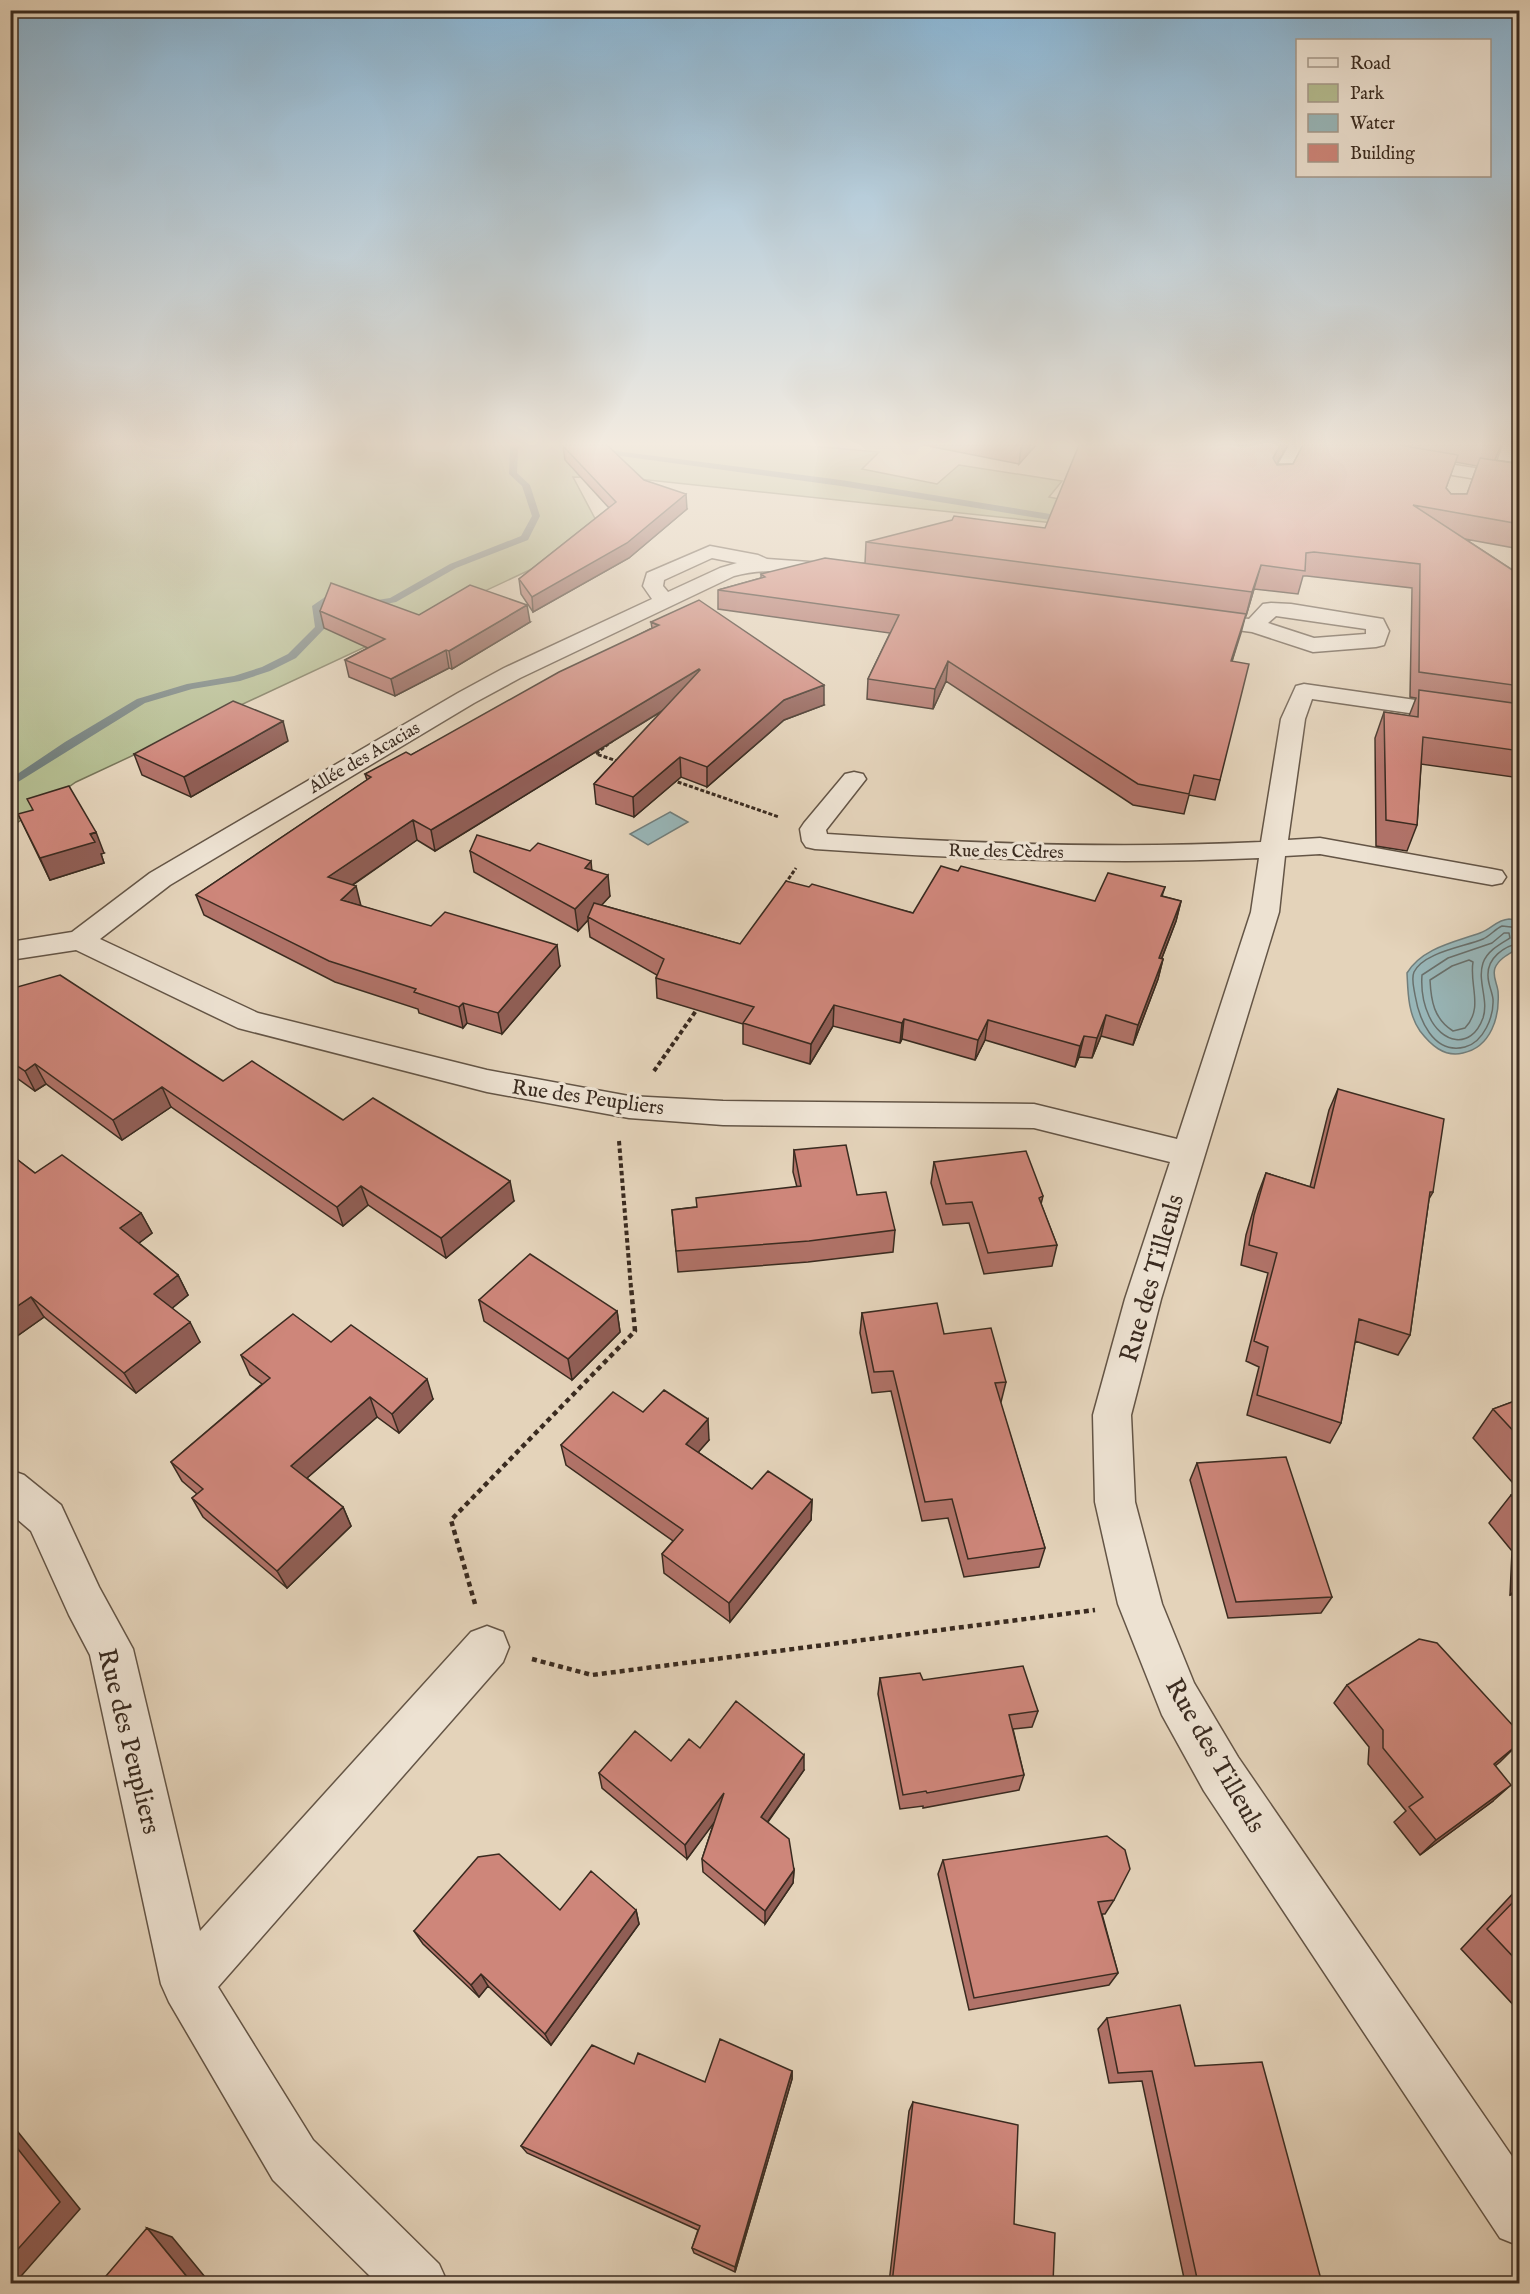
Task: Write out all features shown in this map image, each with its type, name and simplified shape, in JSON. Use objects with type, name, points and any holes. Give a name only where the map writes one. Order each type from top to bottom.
[{"type":"street","name":"Allée des Acacias","points":[[80,940],[160,879],[338,772],[512,673],[727,572],[746,566],[770,564],[863,574]]},
{"type":"street","points":[[1184,617],[1255,626],[1313,645],[1376,640],[1378,631],[1375,624],[1319,614],[1270,609],[1255,626]]},
{"type":"street","points":[[1274,849],[1293,719],[1309,680],[1319,614]]},
{"type":"street","points":[[1304,691],[1520,722]]},
{"type":"street","points":[[814,835],[854,779]]},
{"type":"street","name":"Rue des Cèdres","points":[[814,835],[919,849],[1186,855],[1320,846],[1492,877]]},
{"type":"street","name":"Rue des Tilleuls","points":[[1274,849],[1265,912],[1143,1299],[1112,1415],[1115,1502],[1140,1604],[1178,1699],[1221,1774],[1520,2218]]},
{"type":"street","points":[[10,951],[80,940]]},
{"type":"street","name":"Rue des Peupliers","points":[[80,940],[249,1021],[487,1081],[629,1107],[723,1113],[1034,1116],[1188,1154]]},
{"type":"street","name":"Rue des Peupliers","points":[[10,1488],[46,1518],[84,1601],[111,1649],[188,1984],[293,2160],[419,2283]]},
{"type":"street","points":[[188,1984],[487,1647]]},
{"type":"path","points":[[604,735],[614,740],[597,754],[629,765]]},
{"type":"path","points":[[662,777],[814,835],[781,889]]},
{"type":"path","points":[[654,1072],[701,1004]]},
{"type":"path","points":[[451,1520],[635,1331],[619,1133]]},
{"type":"path","points":[[592,1675],[1140,1604]]},
{"type":"green space","points":[[11,552],[567,552],[76,782],[11,827]]},
{"type":"water","points":[[670,812],[688,822],[648,845],[630,834]]},
{"type":"water","points":[[1509,919],[1516,920],[1519,925],[1519,948],[1502,959],[1495,968],[1498,1001],[1492,1030],[1487,1038],[1473,1050],[1450,1054],[1438,1049],[1428,1041],[1413,1018],[1409,1003],[1407,973],[1413,964],[1430,952]]},
{"type":"building","points":[[553,552],[611,552],[532,597],[519,579]]},
{"type":"building","points":[[944,552],[1314,552],[1306,553],[1305,571],[1261,565],[1252,592]]},
{"type":"building","points":[[1314,552],[1485,552],[1520,575],[1520,686],[1419,672],[1420,564]]},
{"type":"building","points":[[825,558],[1246,614],[1231,661],[1249,664],[1220,780],[1194,775],[1189,794],[1138,784],[948,661],[935,689],[868,679],[899,615],[718,590],[765,577],[761,574]]},
{"type":"building","points":[[331,583],[419,615],[470,585],[527,605],[449,651],[446,650],[391,679],[345,660],[385,639],[320,611]]},
{"type":"building","points":[[699,600],[824,685],[784,700],[707,767],[680,757],[633,797],[594,784],[699,669],[431,830],[413,820],[328,877],[356,886],[341,900],[431,926],[445,912],[557,945],[498,1013],[463,1003],[459,1007],[414,992],[416,989],[329,961],[196,895],[371,777],[365,774],[406,752],[411,755],[559,672],[659,625],[651,622]]},
{"type":"building","points":[[1419,690],[1520,704],[1520,751],[1423,737],[1417,825],[1386,820],[1384,712],[1418,717]]},
{"type":"building","points":[[233,701],[283,721],[184,777],[134,754]]},
{"type":"building","points":[[69,786],[96,832],[90,834],[95,842],[40,858],[18,814],[33,810],[27,799]]},
{"type":"building","points":[[477,835],[530,851],[538,843],[591,861],[585,868],[608,875],[575,909],[470,851]]},
{"type":"building","points":[[941,866],[958,871],[961,866],[1095,901],[1108,873],[1165,887],[1161,896],[1181,901],[1159,958],[1163,959],[1138,1025],[1106,1015],[1097,1038],[1084,1036],[1080,1046],[988,1020],[978,1040],[904,1019],[902,1023],[834,1005],[811,1044],[743,1023],[754,1007],[656,978],[664,959],[588,917],[594,903],[740,944],[786,881],[809,887],[812,884],[913,913]]},
{"type":"building","points":[[60,975],[223,1081],[252,1061],[343,1120],[373,1098],[510,1181],[441,1238],[361,1186],[337,1207],[162,1087],[113,1120],[35,1064],[25,1071],[10,1061],[10,989]]},
{"type":"building","points":[[1338,1089],[1444,1119],[1433,1192],[1430,1192],[1410,1335],[1359,1319],[1341,1423],[1257,1395],[1268,1347],[1254,1341],[1277,1253],[1249,1245],[1254,1215],[1266,1173],[1314,1188]]},
{"type":"building","points":[[846,1145],[857,1195],[886,1192],[895,1230],[809,1241],[676,1251],[672,1210],[697,1207],[696,1198],[801,1186],[794,1150]]},
{"type":"building","points":[[1026,1151],[1043,1196],[1039,1198],[1057,1245],[988,1253],[972,1202],[946,1204],[934,1162]]},
{"type":"building","points":[[10,1154],[35,1173],[62,1155],[141,1213],[120,1228],[178,1275],[154,1294],[190,1322],[124,1373],[31,1297],[10,1311]]},
{"type":"building","points":[[530,1254],[617,1311],[568,1359],[479,1300]]},
{"type":"building","points":[[937,1303],[944,1334],[991,1328],[1006,1382],[995,1383],[1045,1548],[968,1559],[952,1499],[925,1502],[893,1371],[874,1372],[862,1313]]},
{"type":"building","points":[[293,1314],[331,1342],[351,1325],[427,1379],[392,1414],[370,1397],[291,1466],[343,1507],[277,1571],[192,1498],[203,1489],[171,1462],[270,1378],[241,1355]]},
{"type":"building","points":[[664,1390],[708,1419],[686,1444],[752,1489],[768,1471],[812,1500],[729,1603],[662,1554],[683,1530],[561,1445],[613,1392],[643,1412]]},
{"type":"building","points":[[1520,1399],[1520,1438],[1493,1409]]},
{"type":"building","points":[[1286,1457],[1332,1597],[1236,1602],[1197,1463]]},
{"type":"building","points":[[1520,1491],[1520,1506],[1511,1495]]},
{"type":"building","points":[[1419,1639],[1437,1643],[1516,1729],[1517,1745],[1494,1764],[1511,1785],[1436,1840],[1409,1807],[1423,1797],[1383,1748],[1383,1730],[1347,1685]]},
{"type":"building","points":[[1023,1666],[1038,1711],[1009,1715],[1024,1775],[927,1793],[926,1791],[903,1795],[880,1678],[920,1673],[923,1680]]},
{"type":"building","points":[[736,1701],[804,1755],[761,1817],[789,1839],[794,1870],[765,1911],[702,1859],[724,1793],[685,1845],[599,1773],[635,1731],[671,1761],[689,1739],[700,1748]]},
{"type":"building","points":[[1107,1836],[1125,1850],[1130,1869],[1114,1900],[1098,1902],[1118,1973],[974,1998],[943,1860]]},
{"type":"building","points":[[499,1854],[560,1910],[591,1871],[636,1910],[545,2034],[481,1974],[471,1985],[414,1931],[478,1857]]},
{"type":"building","points":[[1520,1895],[1520,1964],[1487,1929]]},
{"type":"building","points":[[1180,2005],[1195,2066],[1262,2062],[1322,2283],[1198,2283],[1152,2071],[1118,2073],[1107,2018]]},
{"type":"building","points":[[720,2039],[792,2071],[735,2267],[692,2248],[700,2226],[521,2146],[592,2045],[634,2064],[638,2053],[705,2082]]},
{"type":"building","points":[[913,2102],[1018,2125],[1014,2224],[1055,2233],[1053,2283],[892,2283]]},
{"type":"building","points":[[10,2139],[60,2202],[10,2258]]},
{"type":"building","points":[[147,2228],[192,2283],[100,2283]]},
{"type":"waterway","points":[[10,784],[69,744],[141,701],[191,686],[236,679],[266,669],[292,656],[320,628],[317,606],[328,599],[371,604],[393,600],[453,566],[489,552]]}]
